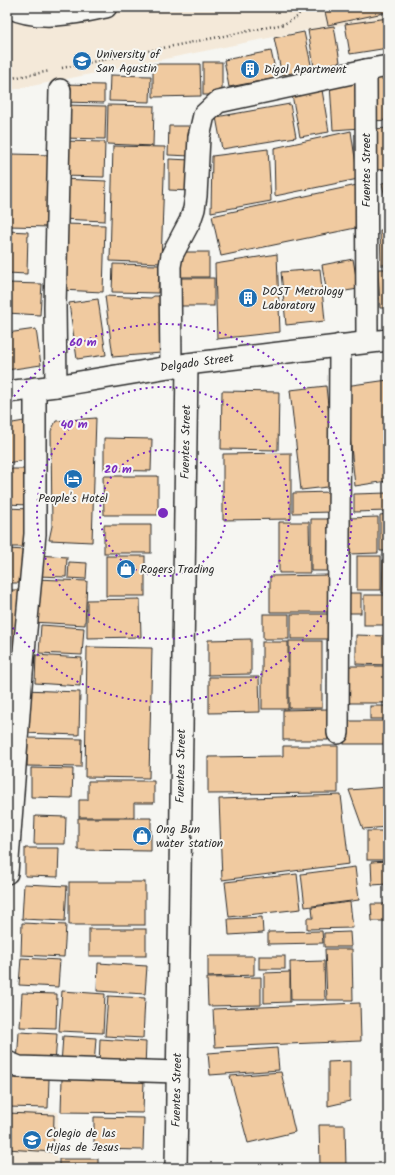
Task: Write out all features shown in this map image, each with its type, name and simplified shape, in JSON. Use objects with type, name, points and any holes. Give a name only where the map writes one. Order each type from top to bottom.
[{"type":"street","points":[[9,7],[34,15],[62,15],[106,7]]},
{"type":"street","name":"Fuentes Street","points":[[176,1168],[179,365],[170,266],[172,255],[194,209],[199,137],[204,115],[218,102],[388,66]]},
{"type":"street","name":"Fuentes Street","points":[[366,70],[367,342]]},
{"type":"street","points":[[56,386],[55,307],[60,90]]},
{"type":"street","name":"Delgado Street","points":[[7,392],[56,386],[179,365],[388,340]]},
{"type":"street","points":[[338,733],[340,345]]},
{"type":"street","points":[[7,874],[22,673],[35,534],[35,388]]},
{"type":"street","points":[[7,1062],[19,1067],[177,1072]]},
{"type":"path","points":[[61,69],[284,24],[297,17],[303,7]]},
{"type":"path","points":[[7,79],[53,70]]},
{"type":"shaded area","name":"University of San Agustin","points":[[7,7],[388,7],[388,18],[308,30],[7,91]]},
{"type":"shaded area","name":"Colegio de las Hijas de Jesus","points":[[7,1108],[58,1112],[57,1168],[7,1168]]},
{"type":"building","points":[[324,7],[388,7],[388,12],[328,25]]},
{"type":"building","points":[[388,18],[388,48],[350,54],[345,24]]},
{"type":"building","points":[[334,26],[340,62],[314,67],[308,30]]},
{"type":"building","points":[[304,32],[312,69],[282,75],[274,38]]},
{"type":"building","name":"Digol Apartment","points":[[271,51],[277,78],[229,87],[224,60]]},
{"type":"building","points":[[203,62],[222,62],[222,95],[203,95]]},
{"type":"building","points":[[153,64],[200,64],[201,96],[153,97]]},
{"type":"building","points":[[388,74],[388,120],[373,121],[370,75]]},
{"type":"building","points":[[110,75],[151,76],[150,102],[109,101]]},
{"type":"building","points":[[357,83],[360,128],[333,130],[330,84]]},
{"type":"building","points":[[63,84],[104,85],[104,103],[62,102]]},
{"type":"building","points":[[322,90],[329,132],[300,137],[292,95]]},
{"type":"building","points":[[290,104],[296,137],[222,149],[216,117]]},
{"type":"building","points":[[63,105],[106,106],[105,139],[62,138]]},
{"type":"building","points":[[108,105],[154,106],[153,146],[107,144]]},
{"type":"building","points":[[169,126],[191,126],[191,156],[168,155]]},
{"type":"building","points":[[388,128],[388,169],[377,170],[374,129]]},
{"type":"building","points":[[351,131],[358,179],[275,196],[274,148]]},
{"type":"building","points":[[62,141],[105,142],[104,177],[61,176]]},
{"type":"building","points":[[113,146],[165,147],[161,263],[110,261]]},
{"type":"building","points":[[268,149],[271,201],[211,212],[212,156]]},
{"type":"building","points":[[11,154],[53,155],[51,227],[8,226]]},
{"type":"building","points":[[169,159],[191,160],[191,191],[169,190]]},
{"type":"building","points":[[61,179],[106,181],[105,221],[60,219]]},
{"type":"building","points":[[388,182],[388,213],[382,183]]},
{"type":"building","points":[[357,185],[365,226],[221,256],[212,216]]},
{"type":"building","points":[[62,224],[105,225],[103,292],[60,290]]},
{"type":"building","points":[[380,230],[388,230],[388,265],[381,265]]},
{"type":"building","points":[[7,231],[28,232],[27,274],[7,273]]},
{"type":"building","points":[[180,252],[209,252],[209,277],[180,277]]},
{"type":"building","name":"DOST Metrology Laboratory","points":[[277,254],[280,332],[217,339],[215,264]]},
{"type":"building","points":[[353,259],[358,289],[327,294],[322,265]]},
{"type":"building","points":[[113,264],[159,265],[158,293],[112,292]]},
{"type":"building","points":[[320,269],[325,321],[286,325],[281,272]]},
{"type":"building","points":[[378,269],[388,269],[388,308],[380,308]]},
{"type":"building","points":[[175,278],[214,278],[214,306],[175,306]]},
{"type":"building","points":[[7,283],[42,284],[40,315],[7,313]]},
{"type":"building","points":[[105,296],[151,298],[154,296],[161,296],[161,353],[113,357]]},
{"type":"building","points":[[98,299],[106,355],[77,359],[69,303]]},
{"type":"building","points":[[36,329],[41,365],[7,370],[7,333]]},
{"type":"building","points":[[388,380],[387,481],[355,486],[345,386]]},
{"type":"building","points":[[326,386],[336,486],[301,490],[290,390]]},
{"type":"building","points":[[222,391],[279,392],[278,450],[221,449]]},
{"type":"building","name":"People's Hotel","points":[[96,418],[92,542],[49,540],[52,526],[51,431],[56,421]]},
{"type":"building","points":[[24,421],[31,459],[7,463],[7,424]]},
{"type":"building","points":[[104,438],[152,439],[151,471],[104,470]]},
{"type":"building","points":[[291,453],[291,519],[223,520],[223,454]]},
{"type":"building","points":[[7,469],[29,469],[28,505],[7,504]]},
{"type":"building","points":[[103,476],[158,476],[158,515],[104,515]]},
{"type":"building","points":[[332,492],[332,512],[293,513],[293,493]]},
{"type":"building","points":[[388,493],[388,511],[354,512],[354,494]]},
{"type":"building","points":[[7,508],[29,509],[29,547],[7,547]]},
{"type":"building","points":[[388,514],[388,551],[380,551],[380,515]]},
{"type":"building","points":[[378,517],[378,553],[349,554],[349,518]]},
{"type":"building","points":[[311,519],[331,519],[332,571],[311,571]]},
{"type":"building","points":[[279,522],[309,522],[310,573],[279,573]]},
{"type":"building","points":[[104,525],[151,525],[151,553],[104,553]]},
{"type":"building","points":[[7,549],[26,550],[25,583],[7,583]]},
{"type":"building","points":[[38,555],[67,557],[66,577],[37,576]]},
{"type":"building","points":[[106,556],[145,556],[145,596],[106,596]]},
{"type":"building","points":[[357,556],[381,556],[381,590],[357,590]]},
{"type":"building","points":[[383,559],[388,559],[388,593],[382,593]]},
{"type":"building","points":[[69,562],[87,563],[86,579],[68,578]]},
{"type":"building","points":[[329,575],[329,612],[270,612],[270,576]]},
{"type":"building","points":[[34,579],[87,581],[85,625],[32,622]]},
{"type":"building","points":[[7,590],[21,590],[20,655],[7,655]]},
{"type":"building","points":[[347,593],[361,593],[361,613],[347,613]]},
{"type":"building","points":[[364,595],[388,595],[388,625],[364,625]]},
{"type":"building","points":[[140,599],[141,637],[87,638],[87,600]]},
{"type":"building","points":[[263,614],[289,614],[289,639],[263,639]]},
{"type":"building","points":[[291,614],[328,614],[328,639],[291,639]]},
{"type":"building","points":[[41,625],[84,628],[82,655],[39,653]]},
{"type":"building","points":[[356,635],[388,636],[388,665],[356,664]]},
{"type":"building","points":[[251,639],[251,674],[208,675],[208,640]]},
{"type":"building","points":[[289,641],[322,641],[322,708],[289,708]]},
{"type":"building","points":[[262,642],[288,642],[288,709],[262,709]]},
{"type":"building","points":[[87,647],[152,648],[149,778],[85,777]]},
{"type":"building","points":[[36,655],[82,658],[80,686],[35,683]]},
{"type":"building","points":[[7,657],[14,657],[14,684],[7,684]]},
{"type":"building","points":[[342,666],[388,666],[388,703],[342,703]]},
{"type":"building","points":[[209,677],[259,677],[260,712],[209,713]]},
{"type":"building","points":[[23,690],[80,692],[79,735],[22,733]]},
{"type":"building","points":[[370,706],[388,706],[388,719],[370,719]]},
{"type":"building","points":[[328,709],[328,740],[283,740],[283,710]]},
{"type":"building","points":[[344,721],[388,721],[388,744],[344,744]]},
{"type":"building","points":[[28,738],[82,739],[81,767],[27,766]]},
{"type":"building","points":[[283,746],[338,746],[338,793],[208,794],[208,757],[283,756]]},
{"type":"building","points":[[31,768],[73,769],[72,798],[31,797]]},
{"type":"building","points":[[88,781],[154,781],[154,803],[134,803],[134,817],[79,817],[79,800],[88,800]]},
{"type":"building","points":[[388,787],[388,827],[363,829],[349,790]]},
{"type":"building","points":[[341,795],[349,864],[222,880],[219,799]]},
{"type":"building","points":[[35,816],[66,817],[65,844],[34,844]]},
{"type":"building","points":[[78,818],[151,818],[151,851],[78,850]]},
{"type":"building","points":[[367,831],[388,831],[388,860],[367,860]]},
{"type":"building","points":[[25,848],[59,848],[58,877],[25,876]]},
{"type":"building","points":[[388,861],[388,884],[372,885],[371,862]]},
{"type":"building","points":[[355,867],[359,900],[305,907],[301,874]]},
{"type":"building","points":[[297,874],[301,909],[229,917],[225,882]]},
{"type":"building","points":[[69,882],[145,882],[145,925],[69,925]]},
{"type":"building","points":[[24,884],[67,886],[65,921],[22,919]]},
{"type":"building","points":[[350,902],[353,928],[307,929],[307,918],[313,918],[312,907]]},
{"type":"building","points":[[371,904],[388,904],[388,921],[372,921]]},
{"type":"building","points":[[262,917],[263,933],[229,935],[228,919]]},
{"type":"building","points":[[22,923],[66,925],[64,957],[21,955]]},
{"type":"building","points":[[89,929],[146,929],[146,956],[89,956]]},
{"type":"building","points":[[322,931],[323,943],[268,944],[268,932]]},
{"type":"building","points":[[350,932],[351,947],[324,947],[324,933]]},
{"type":"building","points":[[325,949],[352,949],[353,1000],[327,1000]]},
{"type":"building","points":[[208,956],[254,956],[254,975],[208,977]]},
{"type":"building","points":[[259,956],[285,956],[285,969],[259,969]]},
{"type":"building","points":[[21,958],[60,960],[58,987],[19,985]]},
{"type":"building","points":[[324,961],[325,1000],[291,1000],[290,962]]},
{"type":"building","points":[[98,963],[147,966],[145,994],[97,991]]},
{"type":"building","points":[[290,972],[290,1002],[264,1003],[264,973]]},
{"type":"building","points":[[261,977],[261,1005],[208,1006],[207,978]]},
{"type":"building","points":[[62,991],[105,994],[103,1033],[59,1031]]},
{"type":"building","points":[[22,993],[57,994],[56,1028],[20,1027]]},
{"type":"building","points":[[108,996],[145,998],[143,1038],[105,1036]]},
{"type":"building","points":[[360,1003],[361,1041],[215,1047],[213,1009]]},
{"type":"building","points":[[19,1032],[57,1034],[55,1065],[17,1063]]},
{"type":"building","points":[[63,1036],[96,1038],[94,1066],[61,1064]]},
{"type":"building","points":[[100,1039],[146,1042],[145,1068],[99,1066]]},
{"type":"building","points":[[277,1048],[279,1070],[210,1075],[208,1053]]},
{"type":"building","points":[[350,1061],[350,1101],[328,1106],[328,1062]]},
{"type":"building","points":[[281,1072],[295,1132],[248,1143],[230,1076]]},
{"type":"building","points":[[7,1078],[49,1079],[48,1108],[7,1107]]},
{"type":"building","points":[[62,1079],[144,1080],[143,1113],[61,1112]]},
{"type":"building","points":[[7,1113],[54,1115],[53,1152],[7,1149]]},
{"type":"building","points":[[94,1117],[144,1118],[143,1150],[94,1149]]},
{"type":"building","points":[[319,1125],[345,1125],[346,1168],[309,1168],[320,1164]]},
{"type":"building","points":[[59,1159],[98,1159],[98,1168],[59,1168]]},
{"type":"place","name":"University of San Agustin","points":[[82,61]]},
{"type":"place","name":"Digol Apartment","points":[[250,69]]},
{"type":"place","name":"DOST Metrology Laboratory","points":[[248,298]]},
{"type":"place","name":"People's Hotel","points":[[73,479]]},
{"type":"place","name":"Rogers Trading","points":[[126,569]]},
{"type":"place","name":"Ong Bun water station","points":[[142,836]]},
{"type":"place","name":"Colegio de las Hijas de Jesus","points":[[32,1140]]}]
